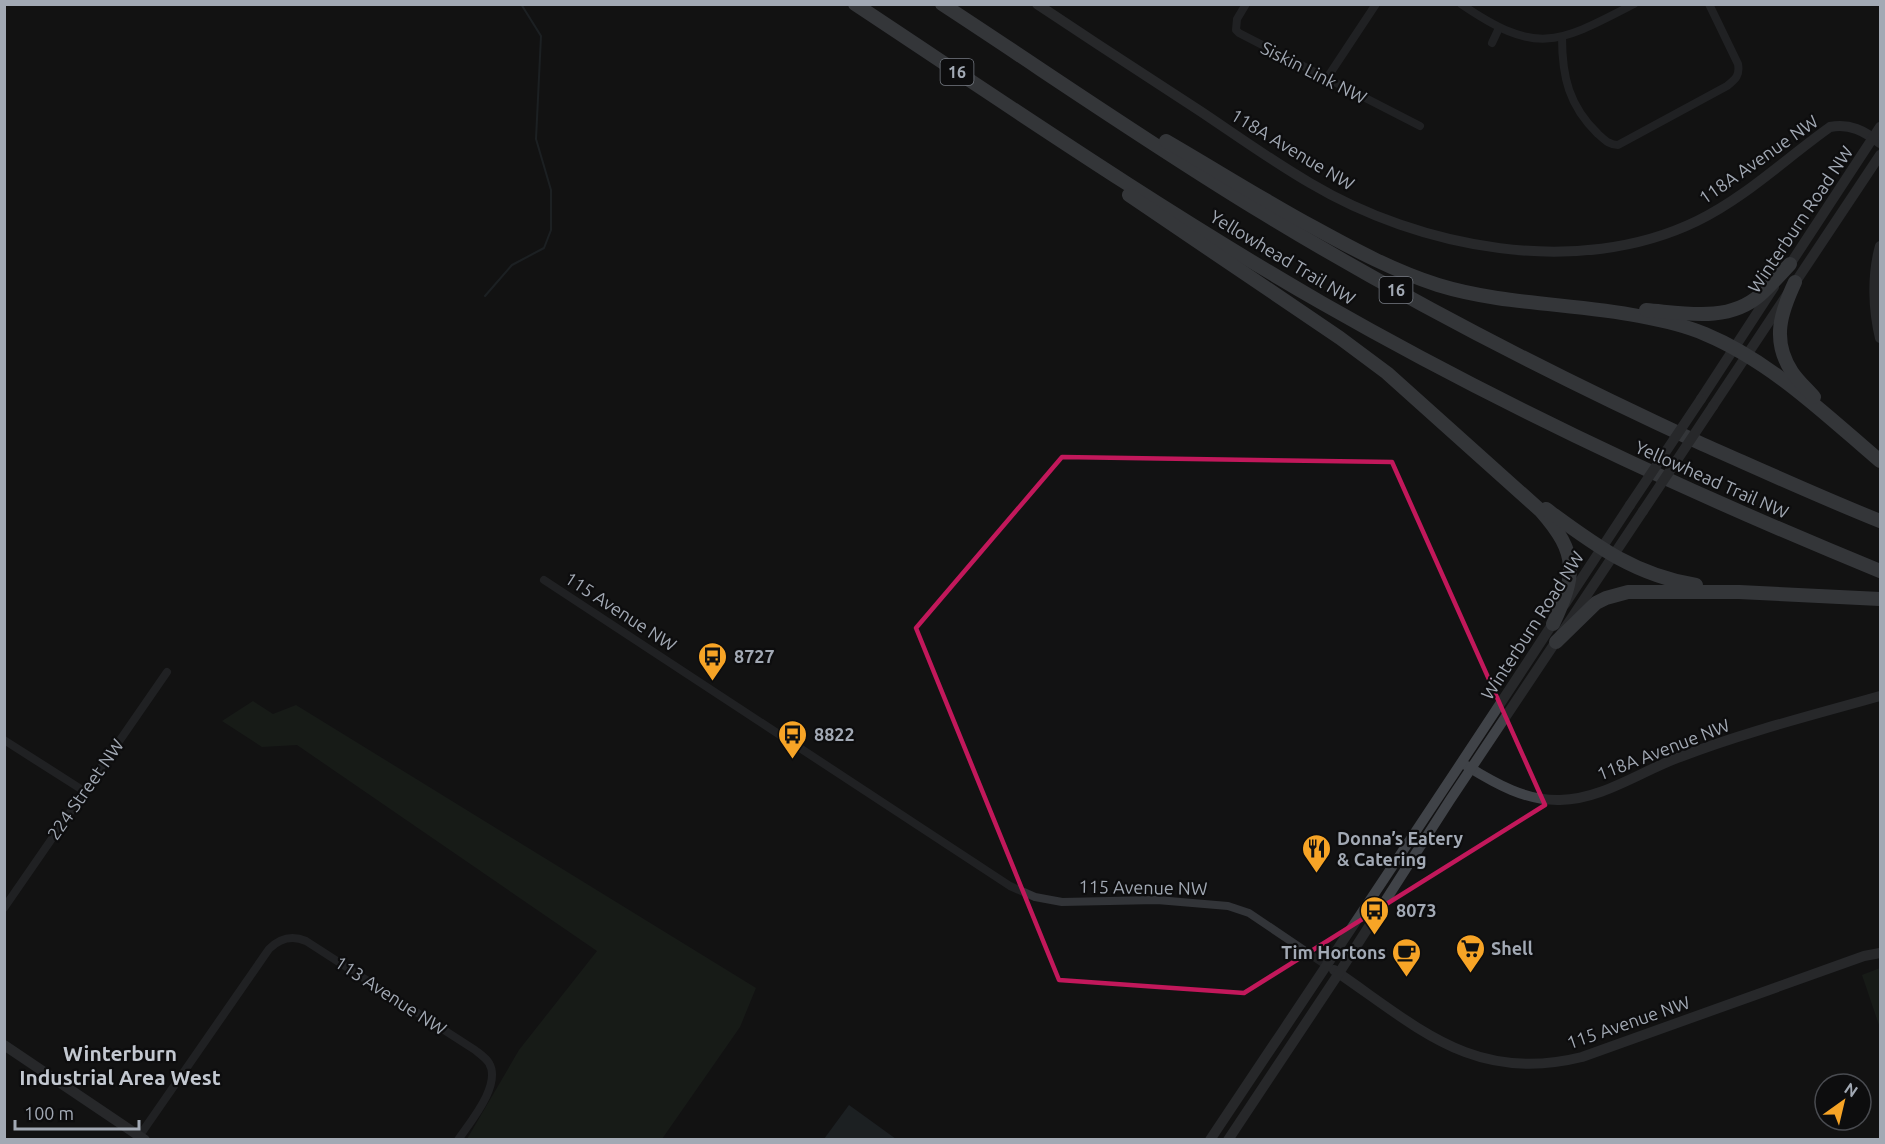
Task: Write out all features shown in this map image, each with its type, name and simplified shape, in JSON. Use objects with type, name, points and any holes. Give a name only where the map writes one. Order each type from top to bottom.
[{"type":"highway","name":"Yellowhead Trail NW","points":[[855,4],[1156,202],[1321,302],[1502,400],[1596,446],[1713,500],[1881,571]]},
{"type":"highway","name":"Yellowhead Trail NW","points":[[942,4],[1264,214],[1454,322],[1538,366],[1663,426],[1881,521]]},
{"type":"highway","points":[[1024,58],[1294,217],[1359,253],[1400,272],[1477,294],[1593,308],[1692,329],[1773,372],[1881,461]]},
{"type":"highway","points":[[1059,139],[1128,194],[1340,338],[1387,373],[1509,482],[1553,525],[1566,546],[1570,564],[1570,582],[1553,624]]},
{"type":"highway","points":[[1593,308],[1724,314],[1759,296],[1790,264]]},
{"type":"highway","points":[[1795,282],[1781,318],[1781,349],[1791,372],[1839,426]]},
{"type":"highway","points":[[1509,482],[1607,552],[1662,577],[1739,592]]},
{"type":"highway","points":[[1556,642],[1596,603],[1616,594],[1638,591],[1739,592],[1881,599]]},
{"type":"street","name":"118A Avenue NW","points":[[1037,4],[1311,183],[1367,211],[1407,227],[1442,238],[1479,245],[1527,250],[1570,251],[1633,243],[1695,222],[1723,207],[1749,190],[1830,127],[1852,126],[1877,141]]},
{"type":"street","name":"Siskin Link NW","points":[[1246,4],[1235,23],[1239,33],[1420,126]]},
{"type":"street","points":[[1327,78],[1376,4]]},
{"type":"street","points":[[1461,4],[1499,28],[1519,36],[1533,38],[1562,37],[1584,30],[1634,4]]},
{"type":"street","points":[[1562,37],[1563,68],[1571,97],[1593,129],[1606,142],[1618,145],[1727,86],[1737,77],[1738,64],[1709,4]]},
{"type":"street","points":[[1492,43],[1499,28]]},
{"type":"street","name":"Winterburn Road NW","points":[[1210,1140],[1553,624],[1607,552],[1643,511],[1713,406],[1739,352],[1790,264],[1877,141],[1881,127]]},
{"type":"street","name":"Winterburn Road NW","points":[[1228,1140],[1556,642],[1607,552],[1630,505],[1701,399],[1795,282],[1881,155]]},
{"type":"street","points":[[1881,246],[1875,266],[1877,317],[1881,338]]},
{"type":"street","name":"115 Avenue NW","points":[[544,580],[1010,886],[1035,897],[1062,902],[1158,900],[1228,906],[1249,913],[1427,1034],[1476,1058],[1493,1062],[1539,1065],[1582,1057],[1864,956],[1881,953]]},
{"type":"street","name":"224 Street NW","points":[[4,908],[167,672]]},
{"type":"street","name":"118A Avenue NW","points":[[1460,762],[1492,781],[1524,795],[1560,800],[1580,797],[1600,792],[1679,757],[1881,696]]},
{"type":"street","points":[[4,740],[84,791]]},
{"type":"street","name":"113 Avenue NW","points":[[141,1138],[269,949],[274,944],[295,937],[306,940],[475,1050],[489,1063],[492,1071],[489,1090],[458,1140]]},
{"type":"street","points":[[4,1045],[141,1138]]},
{"type":"highlighted area","points":[[1062,457],[1392,462],[1545,805],[1244,993],[1059,980],[916,628]]},
{"type":"shaded area","points":[[253,701],[273,714],[296,705],[756,988],[740,1027],[662,1139],[467,1139],[519,1050],[597,951],[297,745],[262,747],[222,721]]},
{"type":"shaded area","points":[[1880,968],[1880,1028],[1862,975]]},
{"type":"shaded area","points":[[849,1105],[896,1139],[824,1139]]},
{"type":"waterway","points":[[485,296],[512,265],[544,248],[551,230],[551,190],[536,139],[541,36],[521,4]]},
{"type":"place","name":"8727","points":[[713,682]]},
{"type":"place","name":"8822","points":[[793,760]]},
{"type":"place","name":"Donna’s Eatery & Catering","points":[[1316,874]]},
{"type":"place","name":"8073","points":[[1375,936]]},
{"type":"place","name":"Shell","points":[[1470,974]]},
{"type":"place","name":"Tim Hortons","points":[[1407,978]]},
{"type":"district","name":"Winterburn Industrial Area West","points":[[120,1065]]}]
